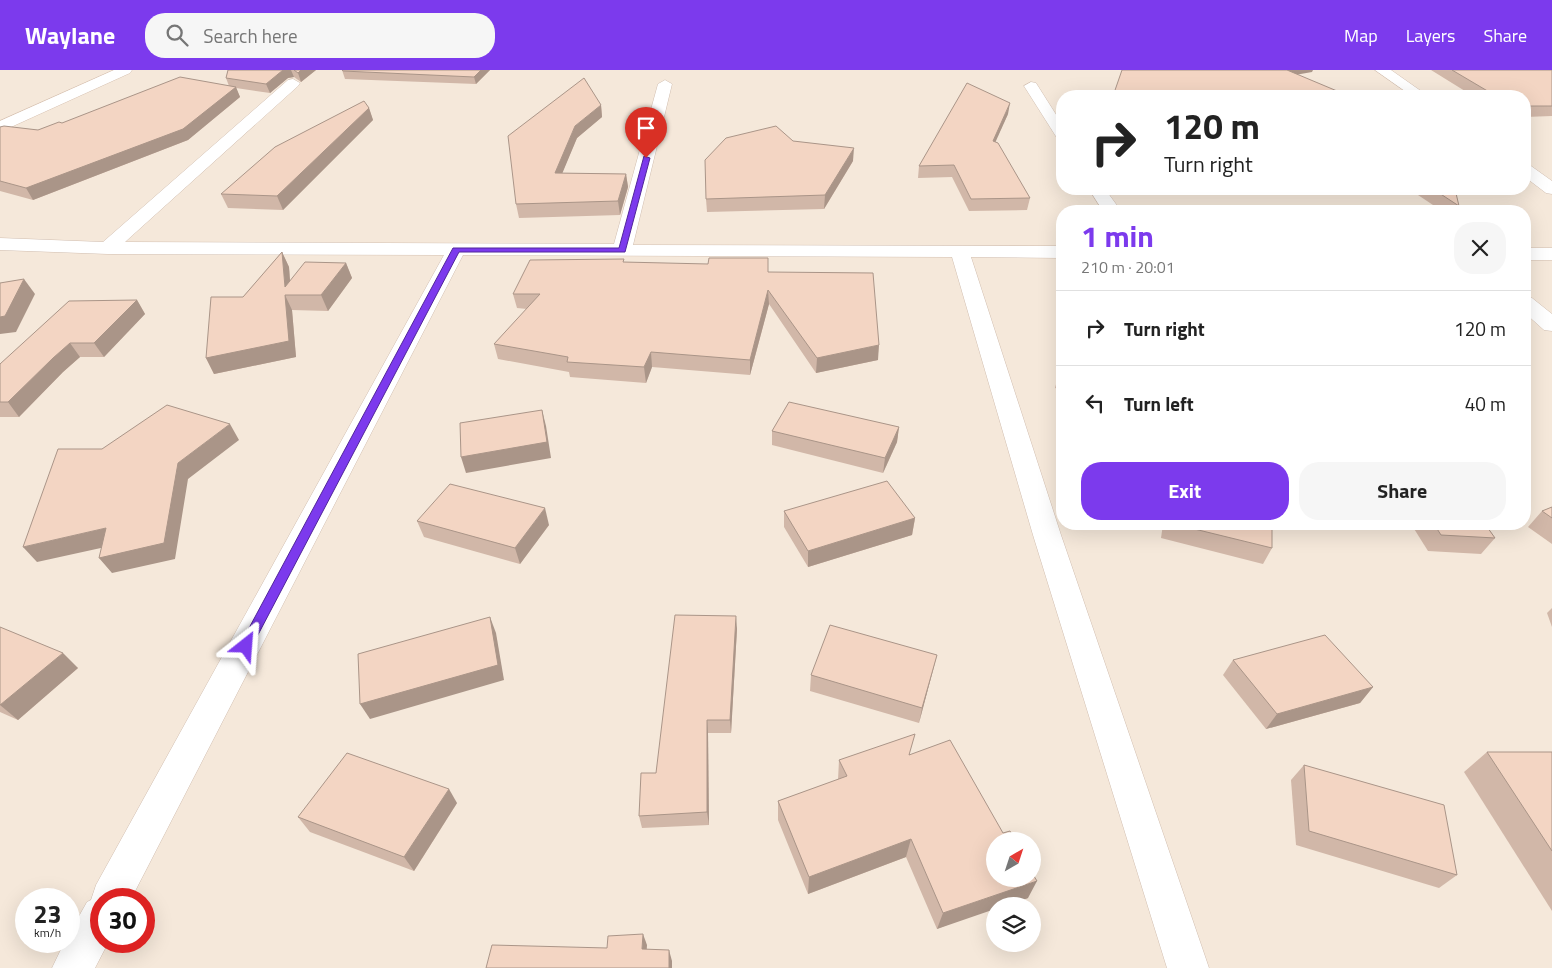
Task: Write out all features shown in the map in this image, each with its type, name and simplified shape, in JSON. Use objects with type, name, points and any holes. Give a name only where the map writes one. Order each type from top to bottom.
[{"type":"street","points":[[0,127],[125,70]]},
{"type":"street","points":[[1382,70],[1412,90]]},
{"type":"street","points":[[108,248],[293,83]]},
{"type":"street","points":[[622,250],[665,84]]},
{"type":"street","points":[[1031,86],[1056,126]]},
{"type":"street","points":[[1531,174],[1552,189]]},
{"type":"street","points":[[0,244],[108,248],[1056,252]]},
{"type":"street","points":[[116,888],[456,250]]},
{"type":"street","points":[[960,252],[1046,535],[1188,968]]},
{"type":"street","points":[[1531,254],[1552,254]]},
{"type":"street","points":[[1531,307],[1552,325]]},
{"type":"street","points":[[73,968],[90,936]]},
{"type":"shaded area","points":[[0,70],[1552,70],[1552,968],[0,968]]},
{"type":"building","points":[[228,70],[283,70],[266,84],[226,78]]},
{"type":"building","points":[[342,70],[481,70],[474,77]]},
{"type":"building","points":[[1122,70],[1287,70],[1335,90],[1115,90]]},
{"type":"building","points":[[1452,70],[1552,70],[1552,106],[1531,106],[1531,90],[1486,90]]},
{"type":"building","points":[[180,77],[236,87],[183,129],[26,188],[0,181],[0,127],[38,130],[59,122],[62,123]]},
{"type":"building","points":[[584,78],[601,105],[575,126],[555,173],[626,174],[618,201],[516,204],[508,136]]},
{"type":"building","points":[[967,83],[1010,103],[993,141],[998,143],[1030,198],[971,199],[954,165],[919,166]]},
{"type":"building","points":[[364,101],[369,108],[277,196],[221,194],[275,147]]},
{"type":"building","points":[[776,126],[793,141],[854,148],[825,195],[706,199],[705,160],[726,138]]},
{"type":"building","points":[[1442,195],[1456,195],[1457,205]]},
{"type":"building","points":[[282,252],[285,287],[305,262],[346,263],[321,295],[285,295],[289,341],[206,358],[211,297],[243,297]]},
{"type":"building","points":[[709,258],[768,258],[768,272],[873,273],[879,345],[817,358],[768,290],[750,360],[651,352],[644,367],[567,362],[568,357],[494,344],[540,294],[513,294],[530,260],[624,259],[623,262],[708,264]]},
{"type":"building","points":[[24,279],[5,316],[0,317],[0,283]]},
{"type":"building","points":[[137,300],[94,343],[70,343],[8,402],[0,402],[0,364],[69,301]]},
{"type":"building","points":[[789,402],[899,427],[885,458],[772,431]]},
{"type":"building","points":[[167,405],[230,424],[178,463],[164,543],[99,558],[106,528],[23,547],[58,449],[102,449]]},
{"type":"building","points":[[542,410],[547,442],[461,457],[460,423]]},
{"type":"building","points":[[887,481],[915,518],[808,551],[784,511]]},
{"type":"building","points":[[450,484],[545,508],[515,548],[417,521]]},
{"type":"building","points":[[1552,507],[1552,518],[1542,511]]},
{"type":"building","points":[[1198,530],[1272,530],[1272,548]]},
{"type":"building","points":[[1438,530],[1489,530],[1495,538],[1441,535]]},
{"type":"building","points":[[675,615],[736,616],[730,720],[707,720],[707,812],[639,816],[641,773],[656,773]]},
{"type":"building","points":[[490,617],[498,665],[360,704],[358,654]]},
{"type":"building","points":[[830,625],[937,655],[922,708],[811,675]]},
{"type":"building","points":[[0,627],[63,653],[0,705]]},
{"type":"building","points":[[1325,635],[1373,687],[1277,714],[1233,660]]},
{"type":"building","points":[[915,734],[909,755],[950,740],[1002,832],[986,832],[986,888],[1016,888],[943,913],[911,839],[809,877],[778,801],[847,776],[839,760]]},
{"type":"building","points":[[1487,752],[1552,752],[1552,851]]},
{"type":"building","points":[[347,753],[449,789],[404,857],[298,817]]},
{"type":"building","points":[[1304,765],[1444,805],[1457,875],[1309,831]]},
{"type":"building","points":[[643,934],[642,949],[669,950],[669,968],[486,968],[492,945],[607,948],[608,936]]},
{"type":"route","points":[[246,646],[456,250],[622,250],[646,158]]}]
